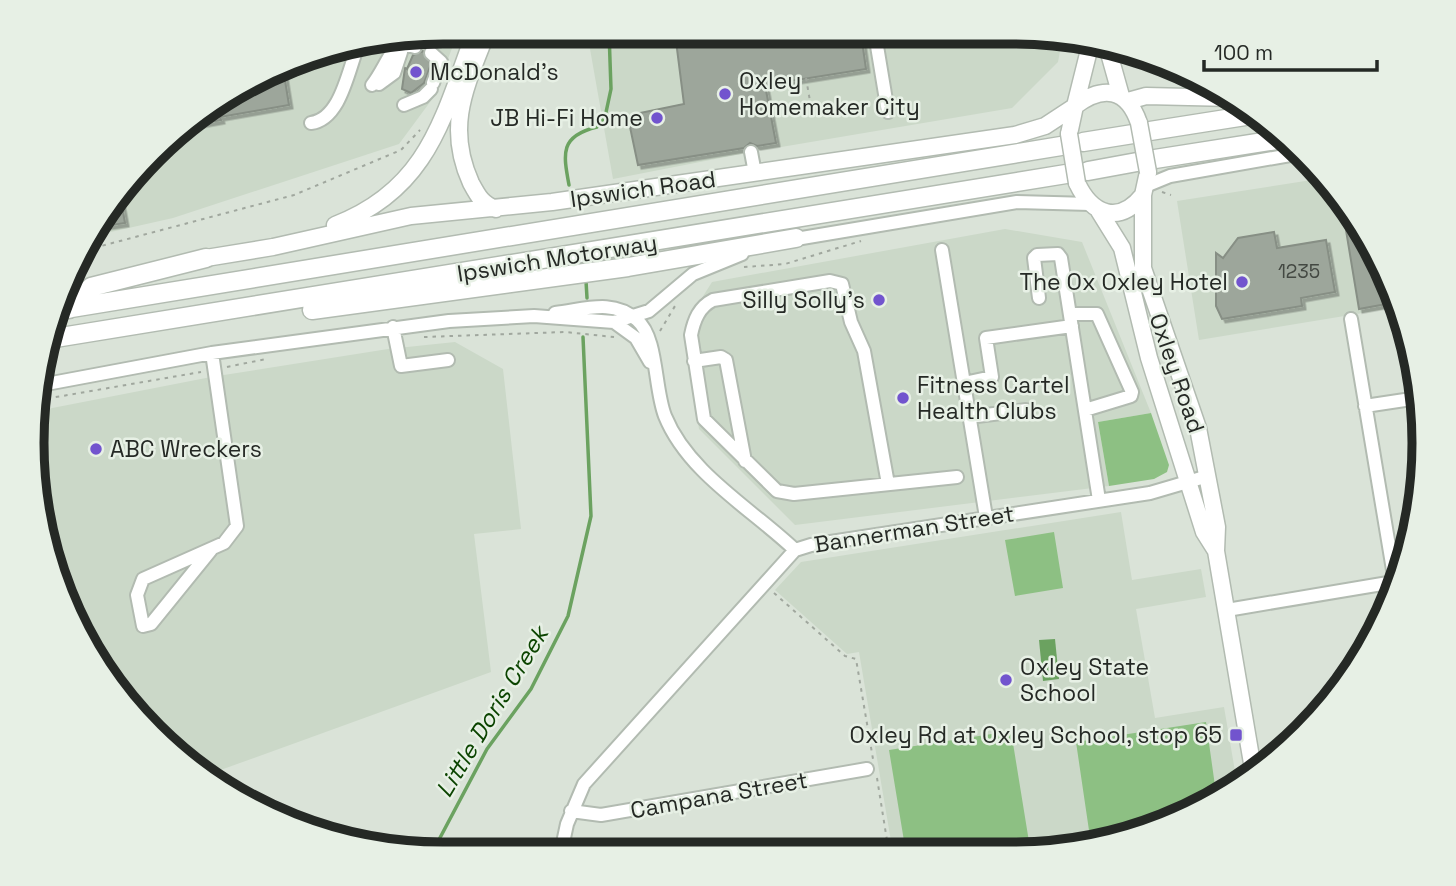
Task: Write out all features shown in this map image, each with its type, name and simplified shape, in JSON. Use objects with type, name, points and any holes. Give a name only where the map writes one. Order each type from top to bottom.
[{"type":"highway","name":"Ipswich Motorway","points":[[67,309],[1071,141],[1242,116]]},
{"type":"highway","name":"Ipswich Motorway","points":[[58,338],[1077,176],[1149,178],[1274,142]]},
{"type":"highway","points":[[87,333],[118,338],[628,267],[796,238]]},
{"type":"highway","points":[[69,304],[91,287],[206,258]]},
{"type":"main road","points":[[206,258],[329,227],[362,213],[387,196],[419,164],[436,137],[471,44]]},
{"type":"main road","points":[[483,44],[462,103],[457,140],[460,158],[478,196],[496,209]]},
{"type":"main road","points":[[1077,176],[1071,141],[1075,106],[1089,51]]},
{"type":"main road","name":"Oxley Road","points":[[1110,56],[1124,98],[1141,130],[1149,178],[1143,268],[1189,400],[1208,476],[1217,527],[1216,551],[1252,763]]},
{"type":"main road","name":"Ipswich Road","points":[[206,258],[280,246],[411,216],[496,209],[1016,135],[1045,126],[1095,93],[1124,98]]},
{"type":"main road","points":[[1124,98],[1214,98]]},
{"type":"main road","name":"Oxley Road","points":[[1077,176],[1122,248],[1149,358],[1204,532],[1216,551]]},
{"type":"main road","points":[[1095,208],[1123,211],[1149,178]]},
{"type":"street","points":[[877,44],[888,112]]},
{"type":"street","points":[[372,85],[384,82],[394,73],[410,46]]},
{"type":"street","points":[[311,123],[321,122],[332,111],[355,53]]},
{"type":"street","points":[[404,105],[423,97],[432,86],[441,62],[431,53]]},
{"type":"street","points":[[751,152],[755,173]]},
{"type":"street","points":[[1149,178],[1289,155]]},
{"type":"street","points":[[534,316],[614,322],[635,318],[656,306],[705,268],[796,238],[1017,202],[1095,208]]},
{"type":"street","points":[[942,250],[985,517]]},
{"type":"street","points":[[1039,298],[1034,258],[1058,254],[1061,258],[1099,500]]},
{"type":"street","points":[[888,484],[864,351],[851,322],[842,284],[830,281],[713,300],[699,311],[691,335],[704,419],[771,486],[785,493],[888,484],[957,477]]},
{"type":"street","points":[[48,383],[212,353],[393,327],[534,316],[602,306],[624,311],[635,318],[651,342],[653,369],[665,416],[709,475],[795,550]]},
{"type":"street","points":[[964,383],[992,377],[986,338],[1097,314],[1132,393],[1131,396],[1085,410]]},
{"type":"street","points":[[1351,319],[1392,569]]},
{"type":"street","points":[[614,322],[636,338],[653,369]]},
{"type":"street","points":[[393,327],[401,366],[448,359]]},
{"type":"street","points":[[211,550],[151,624],[144,626],[137,595],[143,579],[211,550],[230,538],[237,521],[212,353]]},
{"type":"street","points":[[694,361],[722,357],[726,360],[745,461]]},
{"type":"street","points":[[1365,406],[1410,399]]},
{"type":"street","points":[[969,417],[1026,410]]},
{"type":"street","name":"Bannerman Street","points":[[563,842],[578,792],[600,764],[795,550],[811,545],[985,517],[1150,493],[1208,476]]},
{"type":"street","points":[[1227,610],[1387,583]]},
{"type":"street","name":"Campana Street","points":[[571,811],[601,815],[867,769]]},
{"type":"path","points":[[806,78],[811,107],[815,107],[815,101]]},
{"type":"path","points":[[95,248],[294,195],[401,150],[423,127]]},
{"type":"path","points":[[1149,178],[1171,195]]},
{"type":"path","points":[[763,583],[845,656],[856,660],[887,842]]},
{"type":"shaded area","points":[[454,44],[433,98],[399,144],[173,218],[103,234],[126,200],[161,161],[200,126],[243,97],[290,74],[340,57],[391,47]]},
{"type":"shaded area","points":[[589,44],[1013,44],[1061,47],[1058,62],[1012,108],[751,152],[613,179]]},
{"type":"shaded area","points":[[1313,180],[1359,243],[1389,309],[1199,340],[1177,201]]},
{"type":"shaded area","points":[[1005,229],[1082,242],[1151,413],[1098,422],[1109,486],[795,525],[699,429],[685,325],[712,282]]},
{"type":"shaded area","points":[[455,342],[503,369],[521,529],[474,534],[491,672],[216,772],[180,743],[143,706],[111,665],[85,620],[65,571],[51,521],[45,469],[46,409],[211,377],[388,349]]},
{"type":"shaded area","points":[[1151,413],[1169,465],[1167,472],[1154,479],[1109,486],[1098,422]]},
{"type":"shaded area","name":"Oxley State School","points":[[1121,512],[1132,580],[1201,569],[1206,597],[1136,609],[1155,718],[1224,707],[1236,775],[1166,812],[1091,835],[1013,842],[891,842],[859,652],[847,654],[775,590],[801,562]]},
{"type":"shaded area","points":[[1054,532],[1063,588],[1015,596],[1005,540]]},
{"type":"shaded area","points":[[1055,639],[1059,679],[1043,681],[1039,640]]},
{"type":"shaded area","points":[[1206,722],[1215,788],[1166,812],[1090,835],[1076,742]]},
{"type":"shaded area","points":[[1011,731],[1029,841],[904,842],[889,750]]},
{"type":"building","name":"Oxley Homemaker City","points":[[676,44],[862,44],[866,69],[765,85],[776,143],[757,146],[750,143],[744,148],[638,165],[630,127],[637,125],[635,114],[684,104]]},
{"type":"building","points":[[423,51],[431,64],[424,83],[411,93],[402,89],[405,68],[407,69],[413,55]]},
{"type":"building","points":[[284,77],[289,105],[220,117],[221,120],[204,123],[243,97]]},
{"type":"building","points":[[122,206],[125,223],[108,225]]},
{"type":"building","points":[[1344,220],[1371,266],[1387,304],[1359,309]]},
{"type":"building","points":[[1274,232],[1277,248],[1326,240],[1335,292],[1301,298],[1302,306],[1222,319],[1216,306],[1216,253],[1223,258],[1238,238]]},
{"type":"waterway","name":"Little Doris Creek","points":[[569,185],[565,155],[570,141],[576,135],[597,127],[605,117],[611,89],[609,44]]},
{"type":"waterway","name":"Little Doris Creek","points":[[586,281],[587,298]]},
{"type":"waterway","name":"Little Doris Creek","points":[[438,842],[487,749],[531,689],[568,616],[591,516],[583,337]]},
{"type":"place","name":"McDonald's","points":[[416,72]]},
{"type":"place","name":"Oxley Homemaker City","points":[[725,94]]},
{"type":"place","name":"JB Hi-Fi Home","points":[[657,118]]},
{"type":"place","name":"The Ox Oxley Hotel","points":[[1242,282]]},
{"type":"place","name":"Silly Solly's","points":[[879,300]]},
{"type":"place","name":"Fitness Cartel Health Clubs","points":[[903,398]]},
{"type":"place","name":"ABC Wreckers","points":[[96,449]]},
{"type":"place","name":"Oxley State School","points":[[1006,680]]},
{"type":"place","name":"Oxley Rd at Oxley School, stop 65","points":[[1236,735]]}]
